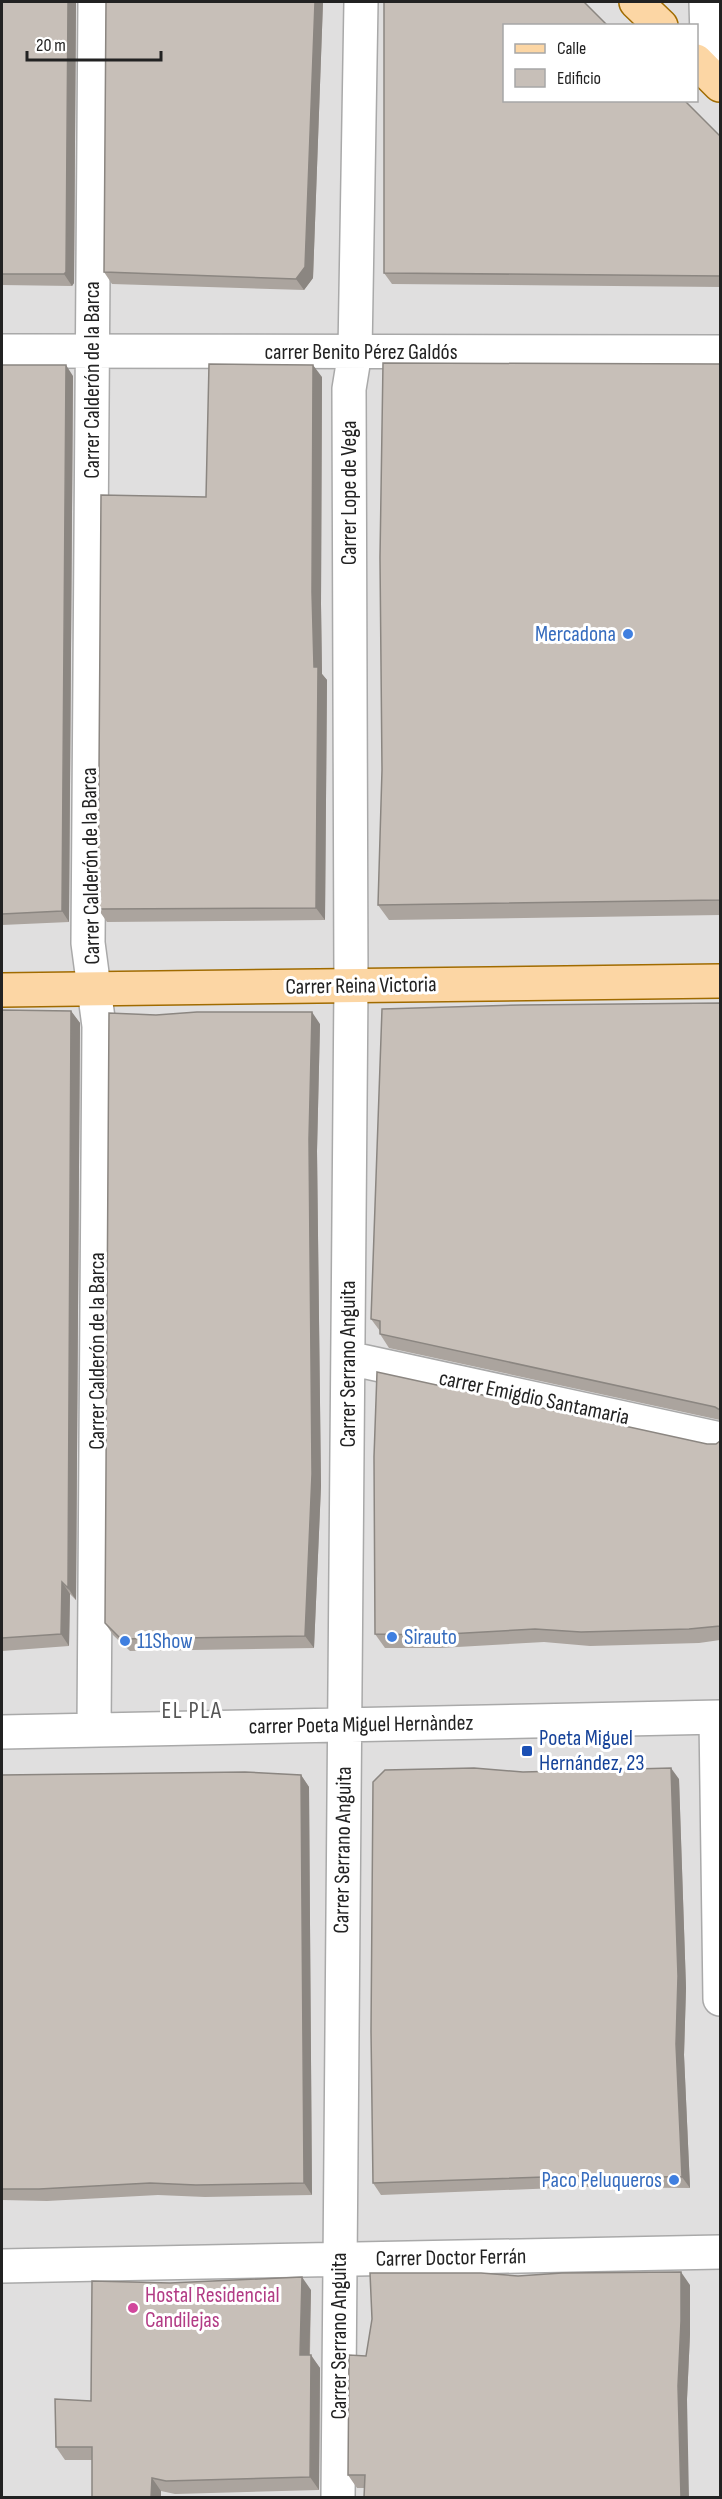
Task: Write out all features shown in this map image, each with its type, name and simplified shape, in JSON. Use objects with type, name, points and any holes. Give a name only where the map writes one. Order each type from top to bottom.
[{"type":"main road","points":[[636,2],[659,24]]},
{"type":"main road","name":"Carrer Reina Victoria","points":[[2,990],[720,981]]},
{"type":"street","name":"Carrer Calderón de la Barca","points":[[94,1730],[99,1026],[88,943],[95,2]]},
{"type":"street","name":"Carrer Lope de Vega","points":[[351,986],[349,389],[355,352],[361,2]]},
{"type":"street","points":[[706,2],[708,72]]},
{"type":"street","name":"carrer Benito Pérez Galdós","points":[[2,351],[720,352]]},
{"type":"street","name":"Carrer Serrano Anguita","points":[[338,2498],[338,2260],[351,986]]},
{"type":"street","name":"carrer Emigdio Santamaria","points":[[348,1358],[720,1439]]},
{"type":"street","points":[[718,1718],[720,1999]]},
{"type":"street","name":"carrer Poeta Miguel Hernàndez","points":[[2,1732],[718,1718]]},
{"type":"street","name":"Carrer Doctor Ferrán","points":[[2,2266],[720,2252]]},
{"type":"shaded area","points":[[2,2],[720,2],[720,2497],[2,2497]]},
{"type":"building","points":[[2,2],[68,2],[66,272],[64,274],[2,274]]},
{"type":"building","points":[[106,2],[315,2],[305,267],[296,279],[104,272]]},
{"type":"building","points":[[384,2],[584,2],[606,24],[503,24],[503,102],[686,102],[720,136],[720,276],[384,273]]},
{"type":"building","points":[[383,363],[720,364],[720,900],[378,905],[382,770],[380,558]]},
{"type":"building","points":[[209,364],[313,365],[312,592],[314,667],[318,667],[316,908],[98,909],[101,495],[206,497]]},
{"type":"building","points":[[2,365],[66,365],[62,911],[2,914]]},
{"type":"building","points":[[720,1003],[720,1410],[715,1407],[380,1334],[380,1321],[371,1319],[382,1009]]},
{"type":"building","points":[[2,1010],[71,1011],[68,1588],[62,1582],[61,1634],[2,1638]]},
{"type":"building","points":[[197,1012],[312,1012],[309,1139],[312,1474],[305,1636],[121,1639],[105,1623],[109,1013],[156,1015]]},
{"type":"building","points":[[377,1372],[707,1444],[716,1444],[720,1441],[720,1626],[581,1632],[535,1629],[430,1635],[375,1634],[374,1457]]},
{"type":"building","points":[[474,1768],[523,1772],[671,1768],[678,1976],[676,2044],[682,2177],[574,2176],[373,2183],[371,2031],[373,1782],[385,1770]]},
{"type":"building","points":[[245,1772],[301,1775],[304,2183],[196,2185],[150,2183],[2,2189],[2,1775]]},
{"type":"building","points":[[681,2272],[678,2386],[681,2498],[364,2498],[365,2475],[348,2475],[349,2355],[366,2356],[372,2319],[370,2273],[481,2273],[518,2276],[562,2273]]},
{"type":"building","points":[[302,2277],[300,2355],[311,2355],[310,2477],[166,2481],[152,2478],[151,2498],[92,2498],[92,2447],[56,2447],[55,2399],[91,2401],[92,2281],[170,2283]]},
{"type":"place","name":"Mercadona","points":[[628,634]]},
{"type":"place","name":"Sirauto","points":[[392,1637]]},
{"type":"place","name":"11Show","points":[[125,1641]]},
{"type":"place","name":"Poeta Miguel Hernández, 23","points":[[527,1751]]},
{"type":"place","name":"Paco Peluqueros","points":[[674,2180]]},
{"type":"place","name":"Hostal Residencial Candilejas","points":[[133,2308]]},
{"type":"district","name":"EL PLA","points":[[192,1710]]}]
